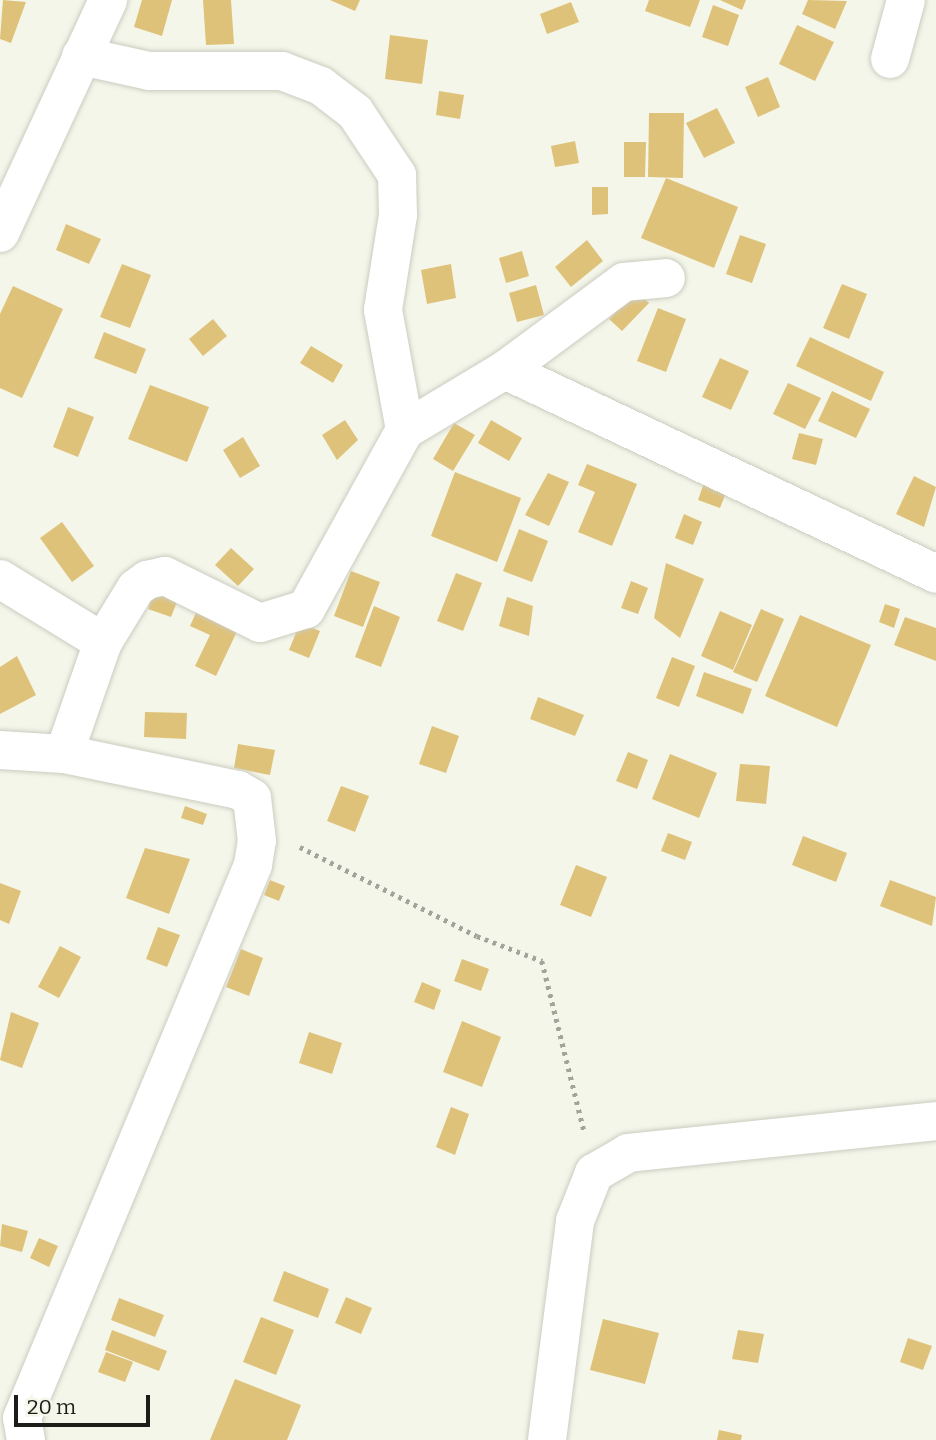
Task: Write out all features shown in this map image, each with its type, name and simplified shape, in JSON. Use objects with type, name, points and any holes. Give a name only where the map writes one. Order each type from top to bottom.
[{"type":"street","points":[[0,233],[107,0]]},
{"type":"street","points":[[890,60],[906,0]]},
{"type":"street","points":[[81,56],[149,71],[282,72],[321,86],[355,112],[397,175],[398,215],[383,310],[405,430]]},
{"type":"street","points":[[64,754],[103,642],[136,588],[165,576],[260,623],[306,609],[405,430],[505,370],[624,282],[666,278]]},
{"type":"street","points":[[505,370],[936,574]]},
{"type":"street","points":[[0,579],[103,642]]},
{"type":"street","points":[[0,750],[64,754],[238,790],[253,798],[255,825],[253,865],[17,1435]]},
{"type":"street","points":[[547,1440],[575,1221],[594,1173],[628,1153],[936,1121]]},
{"type":"path","points":[[255,825],[477,936],[542,961],[594,1173]]},
{"type":"building","points":[[3,0],[26,2],[11,43],[0,39]]},
{"type":"building","points":[[142,0],[172,0],[162,36],[134,27]]},
{"type":"building","points":[[203,0],[231,0],[234,44],[206,45]]},
{"type":"building","points":[[330,0],[360,0],[355,11]]},
{"type":"building","points":[[649,0],[700,0],[690,27],[645,11]]},
{"type":"building","points":[[720,0],[746,0],[742,10]]},
{"type":"building","points":[[808,0],[847,1],[835,29],[802,14]]},
{"type":"building","points":[[571,2],[579,22],[547,34],[540,14]]},
{"type":"building","points":[[713,5],[739,15],[728,46],[702,37]]},
{"type":"building","points":[[797,25],[834,42],[815,81],[779,64]]},
{"type":"building","points":[[390,35],[428,40],[422,84],[385,79]]},
{"type":"building","points":[[768,77],[780,107],[758,117],[745,87]]},
{"type":"building","points":[[439,91],[464,95],[460,119],[436,115]]},
{"type":"building","points":[[717,108],[735,143],[704,158],[686,123]]},
{"type":"building","points":[[649,113],[684,113],[683,178],[648,177]]},
{"type":"building","points":[[575,141],[579,163],[555,167],[551,146]]},
{"type":"building","points":[[624,142],[646,142],[645,177],[624,177]]},
{"type":"building","points":[[666,178],[738,207],[714,268],[641,238]]},
{"type":"building","points":[[592,187],[608,187],[608,214],[592,215]]},
{"type":"building","points":[[66,224],[101,239],[89,264],[56,250]]},
{"type":"building","points":[[740,235],[766,244],[752,283],[726,274]]},
{"type":"building","points":[[587,240],[603,261],[571,287],[555,267]]},
{"type":"building","points":[[522,251],[529,276],[506,283],[499,258]]},
{"type":"building","points":[[122,264],[151,275],[130,328],[100,317]]},
{"type":"building","points":[[451,264],[456,298],[427,304],[421,270]]},
{"type":"building","points":[[842,284],[867,294],[849,339],[823,328]]},
{"type":"building","points":[[536,285],[544,315],[517,322],[509,293]]},
{"type":"building","points":[[13,286],[63,309],[22,398],[0,388],[0,314]]},
{"type":"building","points":[[636,291],[649,303],[622,331],[609,319]]},
{"type":"building","points":[[658,308],[686,319],[666,372],[637,361]]},
{"type":"building","points":[[213,319],[227,336],[203,356],[189,339]]},
{"type":"building","points":[[104,332],[146,349],[136,374],[94,358]]},
{"type":"building","points":[[810,337],[884,372],[871,401],[796,366]]},
{"type":"building","points":[[311,346],[343,365],[333,383],[300,363]]},
{"type":"building","points":[[720,358],[749,371],[731,410],[702,397]]},
{"type":"building","points":[[788,383],[821,398],[805,429],[773,414]]},
{"type":"building","points":[[150,385],[209,407],[187,462],[128,439]]},
{"type":"building","points":[[832,391],[870,409],[856,438],[818,421]]},
{"type":"building","points":[[68,407],[94,417],[78,457],[53,447]]},
{"type":"building","points":[[345,420],[358,440],[337,460],[322,435]]},
{"type":"building","points":[[491,420],[522,438],[509,461],[478,443]]},
{"type":"building","points":[[454,423],[475,435],[453,471],[433,459]]},
{"type":"building","points":[[799,433],[823,439],[816,465],[792,459]]},
{"type":"building","points":[[243,437],[260,466],[240,478],[223,450]]},
{"type":"building","points":[[587,464],[637,484],[612,546],[578,532],[595,492],[578,485]]},
{"type":"building","points":[[455,472],[521,498],[497,562],[431,536]]},
{"type":"building","points":[[548,473],[569,482],[549,526],[525,515]]},
{"type":"building","points":[[914,476],[936,487],[924,527],[896,514]]},
{"type":"building","points":[[705,480],[728,488],[720,508],[698,500]]},
{"type":"building","points":[[684,514],[702,522],[693,545],[675,538]]},
{"type":"building","points":[[62,522],[94,566],[72,582],[40,538]]},
{"type":"building","points":[[519,529],[548,541],[532,582],[503,571]]},
{"type":"building","points":[[231,548],[254,569],[238,586],[215,565]]},
{"type":"building","points":[[666,563],[704,579],[680,638],[654,618]]},
{"type":"building","points":[[351,571],[380,582],[363,627],[334,616]]},
{"type":"building","points":[[456,573],[482,583],[463,631],[437,621]]},
{"type":"building","points":[[631,581],[648,588],[638,614],[621,608]]},
{"type":"building","points":[[155,588],[179,597],[171,617],[148,609]]},
{"type":"building","points":[[507,597],[533,606],[529,636],[499,626]]},
{"type":"building","points":[[885,604],[900,609],[894,628],[879,622]]},
{"type":"building","points":[[199,606],[240,625],[216,676],[195,666],[210,635],[190,626]]},
{"type":"building","points":[[374,606],[400,617],[381,667],[355,657]]},
{"type":"building","points":[[761,609],[784,619],[757,682],[733,672]]},
{"type":"building","points":[[720,611],[752,625],[733,670],[701,656]]},
{"type":"building","points":[[800,615],[871,645],[837,727],[765,696]]},
{"type":"building","points":[[905,617],[936,628],[936,661],[894,645]]},
{"type":"building","points":[[300,623],[320,631],[309,658],[289,650]]},
{"type":"building","points":[[17,656],[36,695],[0,714],[0,667]]},
{"type":"building","points":[[672,657],[695,666],[679,707],[656,698]]},
{"type":"building","points":[[704,672],[752,689],[743,714],[696,696]]},
{"type":"building","points":[[538,697],[584,715],[575,736],[530,719]]},
{"type":"building","points":[[145,712],[187,713],[186,739],[144,737]]},
{"type":"building","points":[[432,726],[459,736],[446,773],[419,764]]},
{"type":"building","points":[[238,744],[275,750],[270,775],[234,768]]},
{"type":"building","points":[[628,752],[648,760],[637,789],[616,781]]},
{"type":"building","points":[[670,754],[717,773],[699,818],[652,799]]},
{"type":"building","points":[[740,764],[770,766],[766,804],[736,801]]},
{"type":"building","points":[[341,786],[369,796],[355,832],[327,821]]},
{"type":"building","points":[[185,806],[207,814],[203,825],[181,818]]},
{"type":"building","points":[[668,833],[692,842],[685,860],[661,851]]},
{"type":"building","points":[[803,836],[847,853],[836,882],[792,865]]},
{"type":"building","points":[[145,848],[190,859],[169,914],[126,898]]},
{"type":"building","points":[[576,865],[607,877],[591,917],[560,905]]},
{"type":"building","points":[[270,880],[285,886],[279,901],[264,895]]},
{"type":"building","points":[[890,880],[936,897],[932,926],[880,906]]},
{"type":"building","points":[[0,883],[21,891],[9,924],[0,920]]},
{"type":"building","points":[[158,927],[180,935],[167,967],[146,959]]},
{"type":"building","points":[[60,946],[81,957],[59,998],[38,987]]},
{"type":"building","points":[[241,949],[263,958],[249,996],[226,987]]},
{"type":"building","points":[[462,959],[489,969],[481,991],[454,981]]},
{"type":"building","points":[[422,982],[441,990],[434,1010],[414,1002]]},
{"type":"building","points":[[11,1012],[39,1023],[22,1068],[0,1060]]},
{"type":"building","points":[[462,1021],[501,1037],[482,1087],[443,1072]]},
{"type":"building","points":[[309,1032],[342,1043],[332,1074],[299,1063]]},
{"type":"building","points":[[451,1107],[469,1114],[455,1155],[436,1147]]},
{"type":"building","points":[[2,1224],[28,1231],[22,1252],[0,1246]]},
{"type":"building","points":[[39,1238],[58,1246],[49,1267],[30,1258]]},
{"type":"building","points":[[284,1271],[329,1289],[318,1318],[273,1301]]},
{"type":"building","points":[[346,1297],[372,1308],[361,1334],[335,1323]]},
{"type":"building","points":[[119,1298],[164,1315],[155,1337],[111,1320]]},
{"type":"building","points":[[261,1317],[294,1330],[276,1375],[243,1362]]},
{"type":"building","points":[[603,1319],[659,1333],[645,1384],[590,1370]]},
{"type":"building","points":[[112,1330],[167,1351],[159,1371],[105,1350]]},
{"type":"building","points":[[738,1330],[764,1334],[758,1363],[732,1359]]},
{"type":"building","points":[[908,1338],[932,1346],[923,1370],[900,1362]]},
{"type":"building","points":[[106,1352],[133,1362],[125,1382],[98,1372]]},
{"type":"building","points":[[235,1379],[301,1405],[287,1440],[210,1440]]},
{"type":"building","points":[[719,1430],[742,1435],[741,1440],[717,1440]]}]
